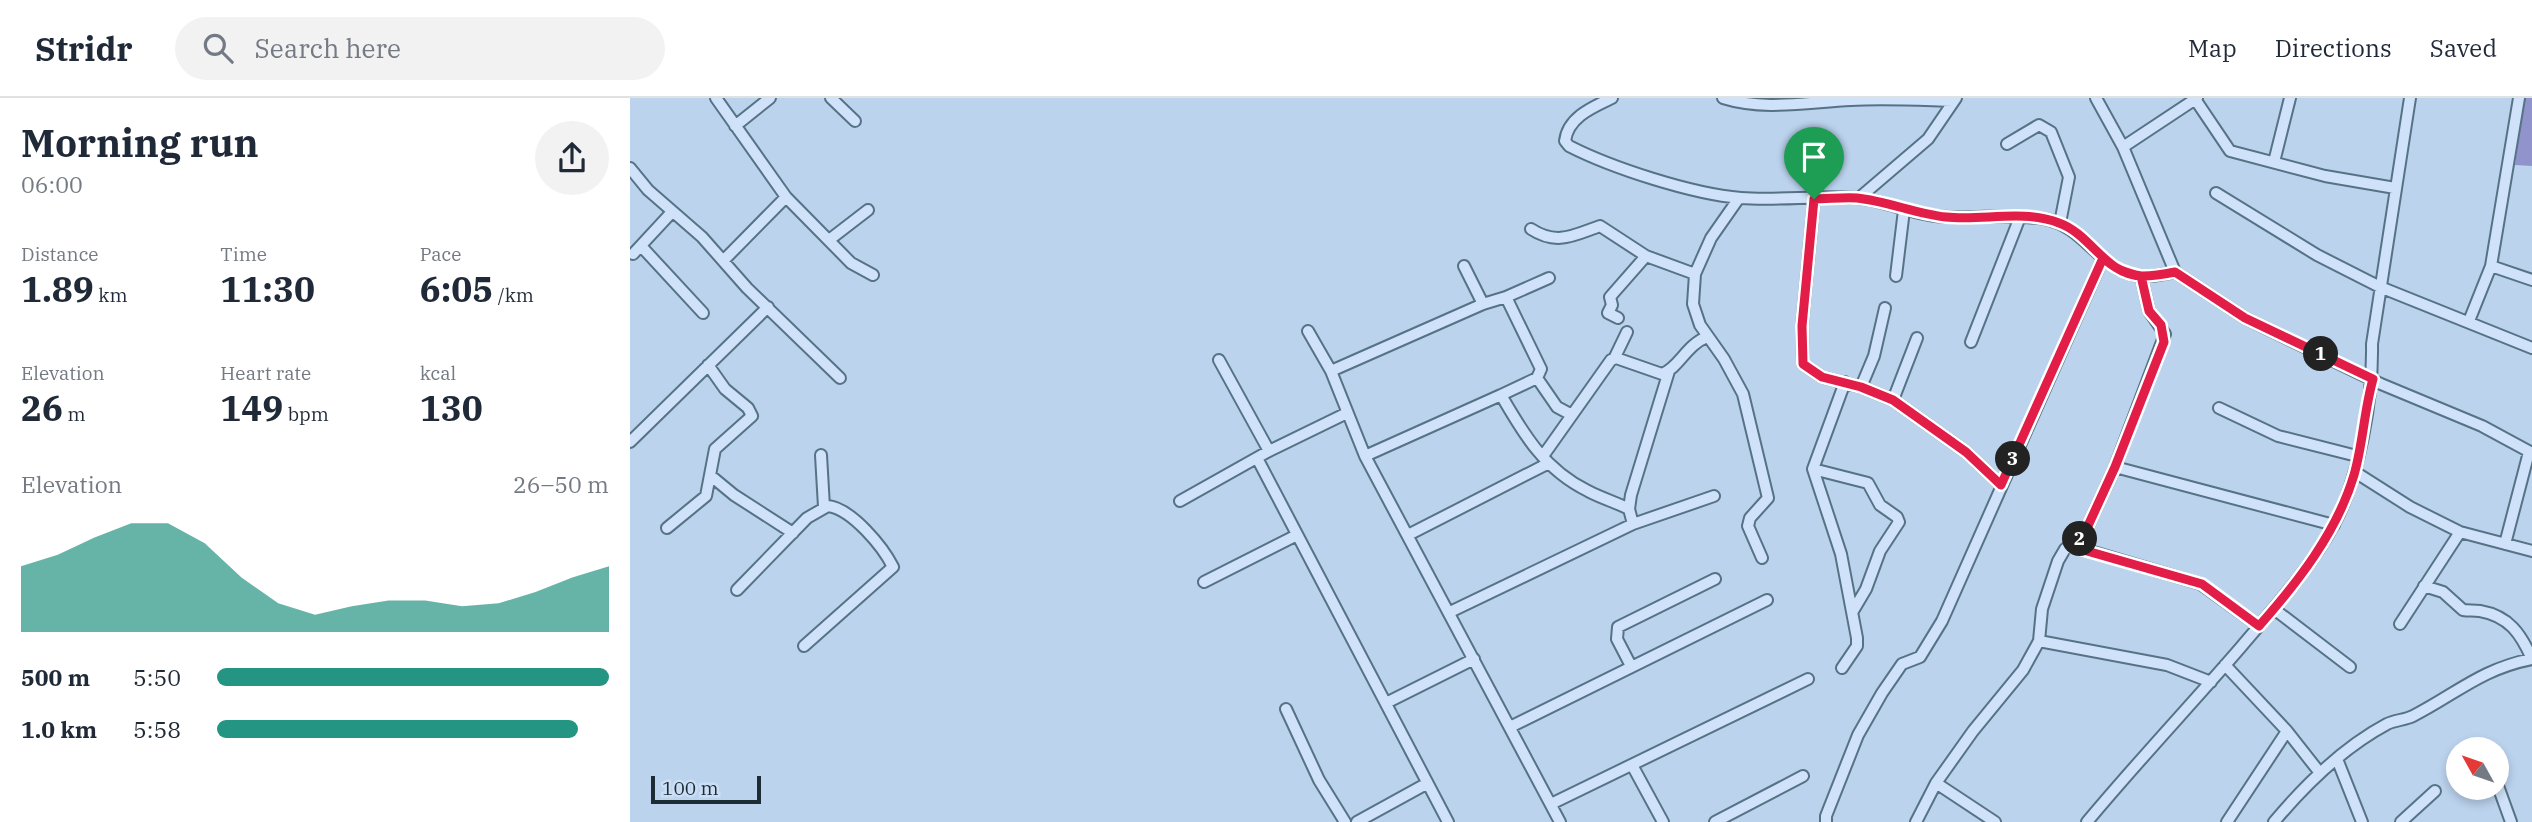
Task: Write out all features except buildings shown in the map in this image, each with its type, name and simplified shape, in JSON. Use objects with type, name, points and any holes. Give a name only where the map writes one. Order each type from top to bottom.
[{"type":"street","points":[[716,98],[786,197],[851,263],[873,275]]},
{"type":"street","points":[[736,126],[770,98]]},
{"type":"street","points":[[831,98],[855,121]]},
{"type":"street","points":[[1612,98],[1584,111],[1566,133],[1565,141],[1569,146],[1657,178],[1739,198],[1859,198],[1949,218],[2020,217],[2060,223],[2126,273],[2141,276],[2175,272]]},
{"type":"street","points":[[1723,98],[1758,101],[1954,100]]},
{"type":"street","points":[[2096,98],[2123,147],[2175,272],[2245,318],[2373,379],[2482,426],[2530,452],[2505,544]]},
{"type":"street","points":[[2274,162],[2290,98]]},
{"type":"street","points":[[2087,822],[2274,609],[2334,525],[2355,472],[2373,379],[2372,344],[2410,98]]},
{"type":"street","points":[[2469,321],[2491,266],[2519,98]]},
{"type":"street","points":[[2123,147],[2179,102],[2196,99],[2230,151],[2395,188]]},
{"type":"street","points":[[1859,198],[1928,139],[1954,100]]},
{"type":"street","points":[[2007,144],[2039,125],[2051,132],[2069,177],[2060,223]]},
{"type":"street","points":[[630,168],[840,378]]},
{"type":"street","points":[[2216,193],[2317,256],[2380,287],[2532,348]]},
{"type":"street","points":[[723,261],[786,197]]},
{"type":"street","points":[[1739,198],[1711,238],[1695,274],[1695,316],[1724,359],[1743,394],[1768,498],[1750,518],[1748,526],[1762,558]]},
{"type":"street","points":[[1814,199],[1801,352],[1803,364],[1808,370],[1822,377],[1861,387],[1893,400],[1966,452],[2001,485]]},
{"type":"street","points":[[829,240],[868,210]]},
{"type":"street","points":[[1896,276],[1904,210]]},
{"type":"street","points":[[672,212],[637,250],[703,313]]},
{"type":"street","points":[[1971,342],[2020,217]]},
{"type":"street","points":[[1531,229],[1542,236],[1562,240],[1600,226],[1646,256],[1695,274]]},
{"type":"street","points":[[1618,318],[1608,313],[1612,305],[1610,297],[1646,256]]},
{"type":"street","points":[[1826,822],[1858,735],[1895,671],[1920,657],[1928,647],[1967,567],[2103,258]]},
{"type":"street","points":[[1464,266],[1483,304]]},
{"type":"street","points":[[2491,266],[2532,280]]},
{"type":"street","points":[[1916,822],[1936,783],[1973,731],[2023,670],[2039,641],[2037,634],[2046,589],[2063,552],[2073,547],[2087,528],[2115,467],[2164,342],[2161,325],[2149,311],[2141,276]]},
{"type":"street","points":[[1331,371],[1549,278]]},
{"type":"street","points":[[1364,456],[1537,378],[1541,369],[1506,298]]},
{"type":"street","points":[[630,442],[768,307]]},
{"type":"street","points":[[1861,387],[1874,356],[1885,308]]},
{"type":"street","points":[[1308,331],[1331,371],[1364,456],[1450,612],[1560,822]]},
{"type":"street","points":[[1408,535],[1545,460],[1572,415],[1607,364],[1614,359],[1627,332]]},
{"type":"street","points":[[1633,524],[1629,509],[1670,371],[1684,351],[1696,341],[1707,337]]},
{"type":"street","points":[[1893,400],[1917,338]]},
{"type":"street","points":[[1614,359],[1653,372],[1670,371]]},
{"type":"street","points":[[1219,360],[1269,451]]},
{"type":"street","points":[[708,365],[724,389],[748,408],[752,416],[715,449],[710,463],[714,482],[793,533]]},
{"type":"street","points":[[1537,378],[1557,407],[1572,415]]},
{"type":"street","points":[[1842,668],[1857,646],[1853,611],[1841,554],[1813,468],[1845,382]]},
{"type":"street","points":[[1501,395],[1531,446],[1545,460],[1588,492],[1629,509]]},
{"type":"street","points":[[2219,408],[2278,436],[2357,456]]},
{"type":"street","points":[[1180,501],[1269,451],[1347,413]]},
{"type":"street","points":[[821,455],[824,507]]},
{"type":"street","points":[[1257,458],[1295,536],[1448,822]]},
{"type":"street","points":[[2115,467],[2334,525]]},
{"type":"street","points":[[1813,468],[1868,483],[1880,505],[1897,517],[1899,522],[1880,551],[1866,589],[1853,611]]},
{"type":"street","points":[[2355,472],[2410,507],[2460,532],[2532,551]]},
{"type":"street","points":[[667,528],[673,520],[699,504],[714,482]]},
{"type":"street","points":[[1450,612],[1633,524],[1714,496]]},
{"type":"street","points":[[737,590],[793,533],[824,507],[834,507],[844,512],[883,547],[893,567],[804,646]]},
{"type":"street","points":[[2400,624],[2460,532]]},
{"type":"street","points":[[1204,582],[1295,536]]},
{"type":"street","points":[[2073,547],[2202,584],[2259,626]]},
{"type":"street","points":[[1631,666],[1617,639],[1618,627],[1715,579]]},
{"type":"street","points":[[2274,822],[2320,773],[2388,724],[2411,717],[2463,684],[2507,663],[2532,659],[2518,630],[2510,623],[2479,610],[2463,610],[2443,592],[2424,586]]},
{"type":"street","points":[[1510,727],[1767,600]]},
{"type":"street","points":[[2274,609],[2350,667]]},
{"type":"street","points":[[2039,641],[2167,665],[2211,682]]},
{"type":"street","points":[[1386,703],[1474,659]]},
{"type":"street","points":[[2225,665],[2287,732],[2320,773]]},
{"type":"street","points":[[1551,804],[1588,783],[1632,765],[1808,679]]},
{"type":"street","points":[[1286,709],[1319,780],[1345,822]]},
{"type":"street","points":[[2227,822],[2287,732]]},
{"type":"street","points":[[2337,759],[2362,822]]},
{"type":"street","points":[[1632,765],[1663,822]]},
{"type":"street","points":[[1715,822],[1803,776]]},
{"type":"street","points":[[1936,783],[1995,822]]},
{"type":"street","points":[[1357,822],[1426,784]]},
{"type":"street","points":[[2401,822],[2435,791]]},
{"type":"street","points":[[2503,800],[2511,822]]},
{"type":"shaded area","points":[[2523,98],[2532,98],[2532,166],[2515,165]]},
{"type":"route","points":[[1814,199],[1808,289],[1802,326],[1803,364],[1808,370],[1822,377],[1861,387],[1893,400],[1966,452],[2001,485],[2051,380],[2103,258],[2111,266],[2126,273],[2141,276],[2149,311],[2161,325],[2165,334],[2164,342],[2115,467],[2087,528],[2073,547],[2202,584],[2259,626],[2296,580],[2334,525],[2346,499],[2355,472],[2373,379],[2245,318],[2175,272],[2141,276],[2111,266],[2085,240],[2060,223],[2045,219],[1989,215],[1949,218],[1859,198],[1814,199]]}]
